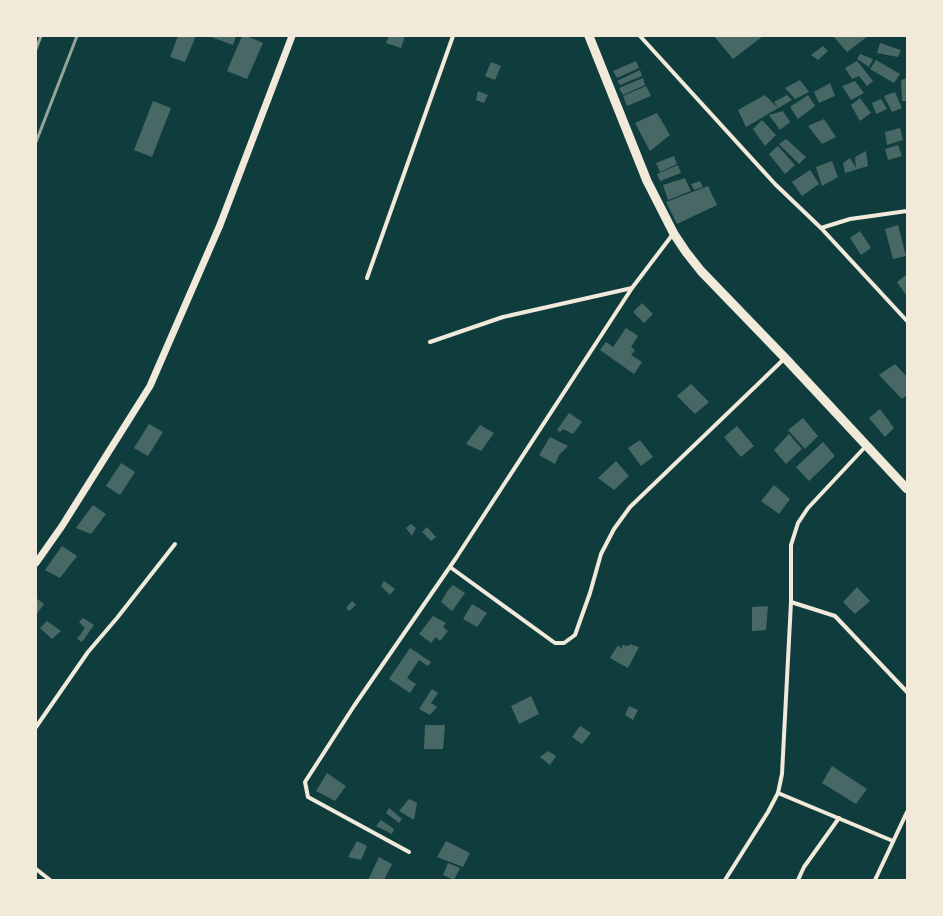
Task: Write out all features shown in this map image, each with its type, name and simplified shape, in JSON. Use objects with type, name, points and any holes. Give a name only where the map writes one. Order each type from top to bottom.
[{"type":"main road","points":[[589,36],[647,181],[674,234],[701,270],[907,489]]},
{"type":"street","points":[[36,563],[62,526],[150,386],[220,225],[292,36]]},
{"type":"street","points":[[367,278],[453,36]]},
{"type":"street","points":[[640,36],[775,184],[822,228],[907,321]]},
{"type":"street","points":[[822,228],[850,219],[907,211]]},
{"type":"street","points":[[409,852],[308,797],[304,782],[354,706],[450,567],[632,288],[674,234]]},
{"type":"street","points":[[430,342],[503,317],[632,288]]},
{"type":"street","points":[[450,567],[555,643],[564,642],[575,635],[602,554],[614,529],[630,507],[785,358]]},
{"type":"street","points":[[725,880],[761,824],[778,794],[782,774],[791,602],[791,545],[798,523],[808,508],[866,446]]},
{"type":"street","points":[[36,727],[88,652],[117,618],[175,544]]},
{"type":"street","points":[[791,602],[835,616],[907,692]]},
{"type":"street","points":[[778,794],[893,841]]},
{"type":"street","points":[[875,880],[907,812]]},
{"type":"street","points":[[798,880],[804,867],[839,818]]},
{"type":"street","points":[[36,869],[50,880]]},
{"type":"building","points":[[178,36],[196,36],[185,62],[170,57]]},
{"type":"building","points":[[208,36],[236,36],[233,45]]},
{"type":"building","points":[[242,36],[247,36],[263,43],[247,79],[227,71]]},
{"type":"building","points":[[389,36],[405,36],[401,48],[386,43]]},
{"type":"building","points":[[714,36],[763,36],[733,59]]},
{"type":"building","points":[[833,36],[868,36],[847,52]]},
{"type":"building","points":[[880,43],[901,50],[898,57],[877,53]]},
{"type":"building","points":[[823,46],[828,51],[818,60],[811,55]]},
{"type":"building","points":[[860,54],[873,59],[869,67],[857,59]]},
{"type":"building","points":[[876,60],[900,74],[894,83],[870,69]]},
{"type":"building","points":[[636,61],[639,68],[617,78],[613,71]]},
{"type":"building","points":[[857,61],[873,81],[867,86],[859,76],[852,79],[845,68]]},
{"type":"building","points":[[491,62],[501,66],[495,80],[485,76]]},
{"type":"building","points":[[640,70],[642,76],[620,85],[617,81]]},
{"type":"building","points":[[643,78],[645,85],[623,95],[619,88]]},
{"type":"building","points":[[907,78],[907,101],[902,101],[901,80]]},
{"type":"building","points":[[800,80],[809,92],[795,99],[785,88]]},
{"type":"building","points":[[855,81],[864,93],[851,100],[842,86]]},
{"type":"building","points":[[830,83],[835,96],[819,103],[814,92]]},
{"type":"building","points":[[646,86],[651,96],[627,106],[623,96]]},
{"type":"building","points":[[478,91],[488,95],[484,103],[476,100]]},
{"type":"building","points":[[895,92],[902,108],[892,112],[884,96]]},
{"type":"building","points":[[765,95],[778,108],[774,102],[787,95],[792,100],[746,127],[738,110]]},
{"type":"building","points":[[808,95],[815,106],[798,119],[790,107]]},
{"type":"building","points":[[860,98],[871,113],[860,121],[851,105]]},
{"type":"building","points":[[881,99],[887,109],[876,114],[872,103]]},
{"type":"building","points":[[153,101],[171,108],[152,157],[134,150]]},
{"type":"building","points":[[783,111],[790,122],[780,130],[769,115]]},
{"type":"building","points":[[657,113],[670,135],[650,151],[635,123]]},
{"type":"building","points":[[824,119],[836,137],[822,144],[808,126]]},
{"type":"building","points":[[762,120],[776,135],[765,146],[753,129]]},
{"type":"building","points":[[900,128],[903,140],[887,145],[885,132]]},
{"type":"building","points":[[786,139],[806,157],[799,164],[779,144]]},
{"type":"building","points":[[898,145],[902,156],[888,160],[885,149]]},
{"type":"building","points":[[778,146],[795,165],[785,174],[769,154]]},
{"type":"building","points":[[866,151],[868,166],[845,173],[843,163],[850,158],[856,168],[855,157]]},
{"type":"building","points":[[674,156],[677,164],[660,172],[656,163]]},
{"type":"building","points":[[832,161],[838,177],[822,186],[816,167]]},
{"type":"building","points":[[678,165],[681,173],[660,181],[657,174]]},
{"type":"building","points":[[810,170],[819,184],[802,196],[792,182]]},
{"type":"building","points":[[685,178],[691,191],[668,200],[663,185]]},
{"type":"building","points":[[700,181],[703,187],[694,190],[691,184]]},
{"type":"building","points":[[708,186],[717,205],[677,224],[666,202]]},
{"type":"building","points":[[898,225],[906,256],[893,259],[885,229]]},
{"type":"building","points":[[860,231],[871,248],[861,255],[850,238]]},
{"type":"building","points":[[907,274],[907,294],[906,295],[897,282]]},
{"type":"building","points":[[642,303],[653,314],[644,323],[633,312]]},
{"type":"building","points":[[626,328],[638,336],[631,347],[635,350],[631,355],[642,362],[634,374],[600,350],[606,342],[613,347]]},
{"type":"building","points":[[895,364],[907,377],[907,395],[902,399],[879,375]]},
{"type":"building","points":[[691,384],[709,402],[695,414],[677,396]]},
{"type":"building","points":[[880,409],[894,428],[885,437],[869,418]]},
{"type":"building","points":[[569,413],[582,422],[573,434],[563,429],[560,432],[557,430]]},
{"type":"building","points":[[803,418],[818,436],[805,449],[788,430]]},
{"type":"building","points":[[149,424],[163,432],[148,456],[134,448]]},
{"type":"building","points":[[480,425],[494,433],[481,451],[466,444]]},
{"type":"building","points":[[737,426],[754,446],[741,457],[724,437]]},
{"type":"building","points":[[789,434],[802,449],[786,464],[774,450]]},
{"type":"building","points":[[550,437],[568,446],[559,455],[555,464],[539,455]]},
{"type":"building","points":[[640,440],[653,457],[641,466],[628,448]]},
{"type":"building","points":[[823,442],[835,456],[809,481],[796,467]]},
{"type":"building","points":[[616,461],[629,476],[614,490],[598,478]]},
{"type":"building","points":[[121,463],[135,472],[120,495],[106,486]]},
{"type":"building","points":[[774,485],[790,499],[779,514],[761,501]]},
{"type":"building","points":[[93,505],[106,514],[91,534],[76,528]]},
{"type":"building","points":[[411,524],[416,528],[412,536],[406,528]]},
{"type":"building","points":[[427,527],[436,537],[431,541],[422,532]]},
{"type":"building","points":[[62,546],[77,556],[60,578],[45,570]]},
{"type":"building","points":[[384,581],[395,589],[390,595],[381,586]]},
{"type":"building","points":[[453,585],[465,593],[452,611],[441,602],[448,590]]},
{"type":"building","points":[[857,587],[870,601],[855,614],[843,602]]},
{"type":"building","points":[[36,598],[44,604],[36,615]]},
{"type":"building","points":[[352,601],[356,605],[349,611],[346,608]]},
{"type":"building","points":[[472,604],[487,613],[477,627],[463,619]]},
{"type":"building","points":[[768,606],[766,630],[752,631],[752,607]]},
{"type":"building","points":[[433,616],[446,623],[443,627],[448,631],[440,641],[436,637],[431,643],[419,634]]},
{"type":"building","points":[[83,618],[94,625],[82,642],[77,639],[85,628],[79,622]]},
{"type":"building","points":[[47,621],[61,631],[52,639],[40,628]]},
{"type":"building","points":[[630,644],[639,647],[628,668],[610,658],[618,645],[622,649],[622,645],[628,646]]},
{"type":"building","points":[[410,648],[431,662],[428,666],[419,660],[407,678],[416,684],[410,693],[389,679]]},
{"type":"building","points":[[432,689],[438,693],[431,703],[437,707],[430,715],[419,709]]},
{"type":"building","points":[[531,696],[539,714],[519,724],[511,706]]},
{"type":"building","points":[[629,706],[638,710],[633,720],[625,715]]},
{"type":"building","points":[[425,725],[445,725],[443,749],[424,749]]},
{"type":"building","points":[[580,726],[591,733],[582,744],[572,737]]},
{"type":"building","points":[[548,751],[556,756],[550,765],[540,757]]},
{"type":"building","points":[[832,766],[867,789],[856,804],[822,783]]},
{"type":"building","points":[[327,773],[346,786],[335,801],[316,791]]},
{"type":"building","points":[[409,799],[417,803],[414,820],[399,811]]},
{"type":"building","points":[[389,808],[402,819],[399,823],[386,813]]},
{"type":"building","points":[[381,820],[394,829],[392,834],[376,826]]},
{"type":"building","points":[[357,841],[367,846],[361,860],[348,857]]},
{"type":"building","points":[[446,841],[470,853],[463,867],[437,857]]},
{"type":"building","points":[[379,857],[392,864],[384,880],[368,880]]},
{"type":"building","points":[[448,863],[460,868],[454,880],[443,875]]},
{"type":"railway","points":[[36,49],[41,36]]},
{"type":"railway","points":[[36,142],[77,36]]}]
